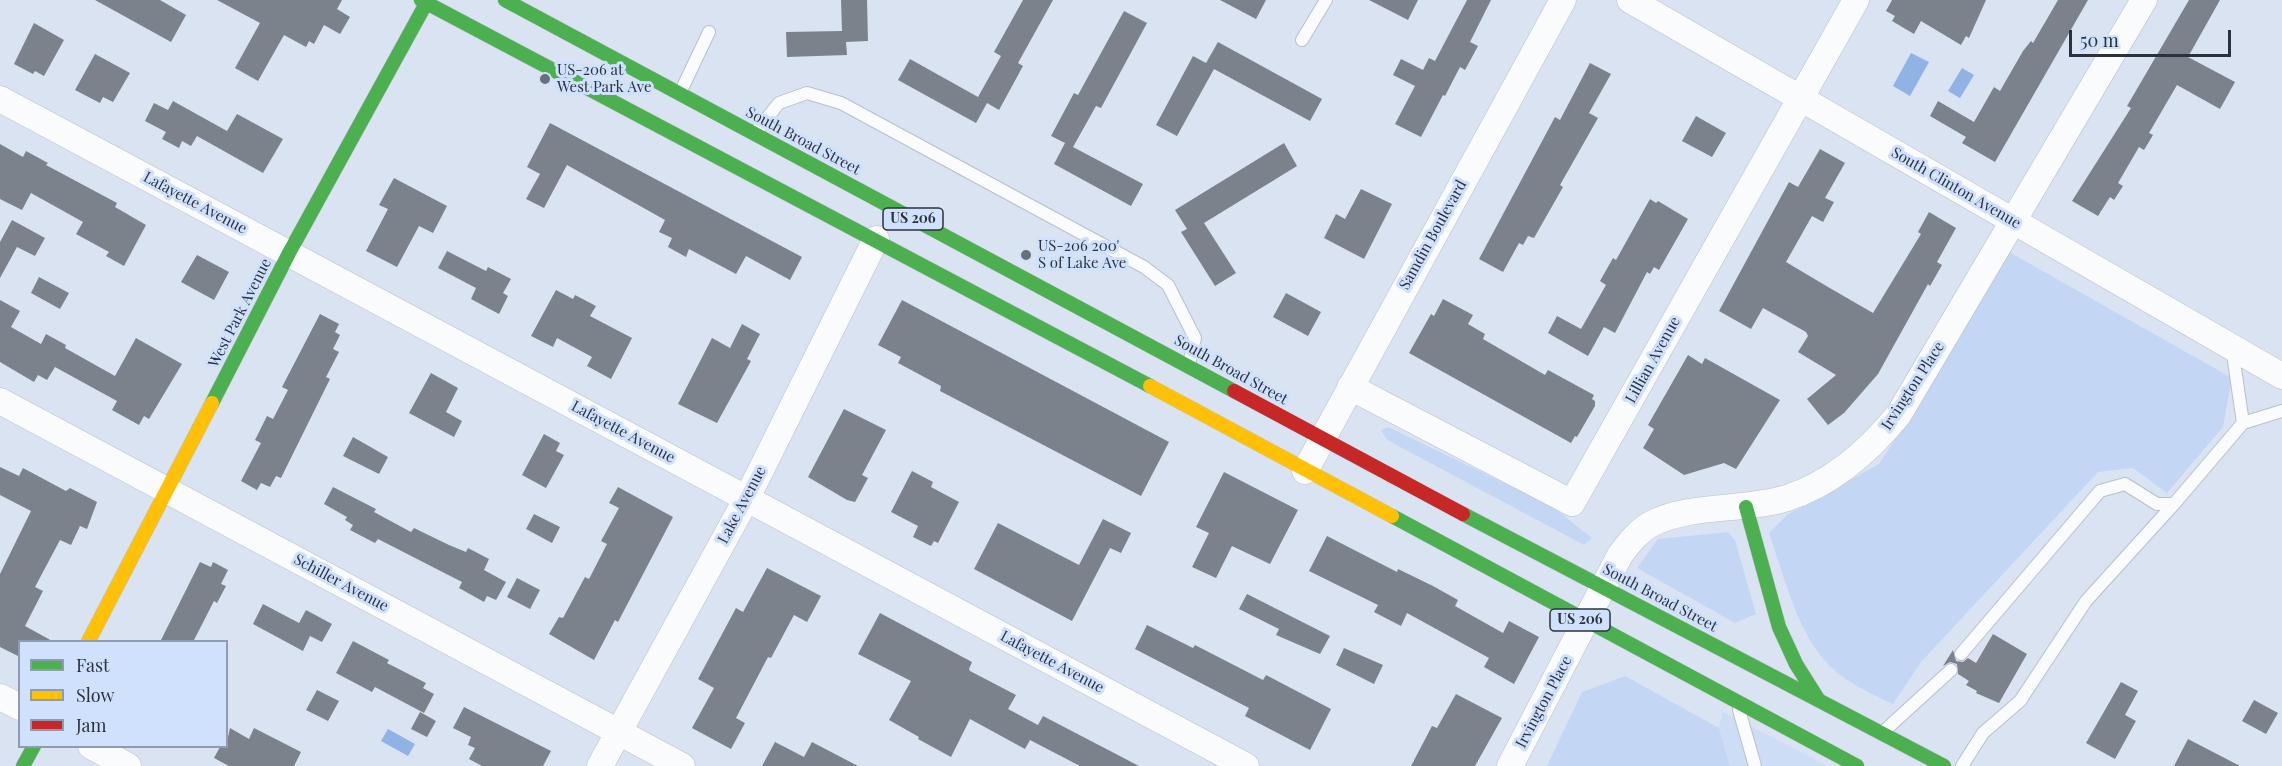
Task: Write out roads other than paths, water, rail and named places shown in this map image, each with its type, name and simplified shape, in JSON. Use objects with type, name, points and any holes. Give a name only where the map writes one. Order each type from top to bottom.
[{"type":"main road","name":"South Broad Street","points":[[505,0],[1188,365],[1321,439],[1944,766]]},
{"type":"main road","name":"US 206","points":[[425,1],[876,239],[1586,623],[1857,766]]},
{"type":"main road","name":"West Park Avenue","points":[[89,640],[289,254],[425,1]]},
{"type":"main road","points":[[1746,507],[1779,627],[1796,664],[1818,699]]},
{"type":"main road","points":[[23,766],[33,748]]},
{"type":"street","name":"Samdin Boulevard","points":[[1305,471],[1563,0]]},
{"type":"street","name":"South Clinton Avenue","points":[[1630,0],[2282,376]]},
{"type":"street","name":"Lillian Avenue","points":[[1350,387],[1572,503],[1856,0]]},
{"type":"street","name":"Irvington Place","points":[[1510,766],[1620,555],[1634,537],[1652,524],[1672,516],[1746,507],[1787,498],[1820,484],[1850,465],[1876,441],[1899,414],[2144,0]]},
{"type":"street","name":"Lafayette Avenue","points":[[0,99],[1246,766]]},
{"type":"street","name":"Lake Avenue","points":[[600,766],[747,498],[876,239]]},
{"type":"street","name":"Schiller Avenue","points":[[0,401],[682,766]]},
{"type":"street","points":[[0,697],[18,707]]},
{"type":"street","points":[[93,748],[128,766]]},
{"type":"lane","points":[[1302,40],[1326,0]]},
{"type":"lane","points":[[680,94],[709,32]]},
{"type":"lane","points":[[754,134],[779,103],[807,93],[841,103],[1144,267],[1168,285],[1195,338],[1188,365]]},
{"type":"lane","points":[[2232,347],[2243,423]]},
{"type":"lane","points":[[1962,766],[1983,734],[2020,701],[2086,601],[2174,504],[2243,423],[2282,411]]},
{"type":"lane","points":[[1961,654],[2100,491],[2125,484],[2157,504],[2174,504]]},
{"type":"lane","points":[[1882,733],[1950,670]]},
{"type":"lane","points":[[1737,703],[1755,766]]},
{"type":"water","points":[[1911,53],[1929,62],[1910,96],[1893,86]]},
{"type":"water","points":[[1962,68],[1974,75],[1960,98],[1948,91]]},
{"type":"water","points":[[388,729],[415,744],[408,756],[381,741]]},
{"type":"place","name":"US-206 at West Park Ave","points":[[545,79]]},
{"type":"place","name":"US-206 200' S of Lake Ave","points":[[1026,255]]}]
